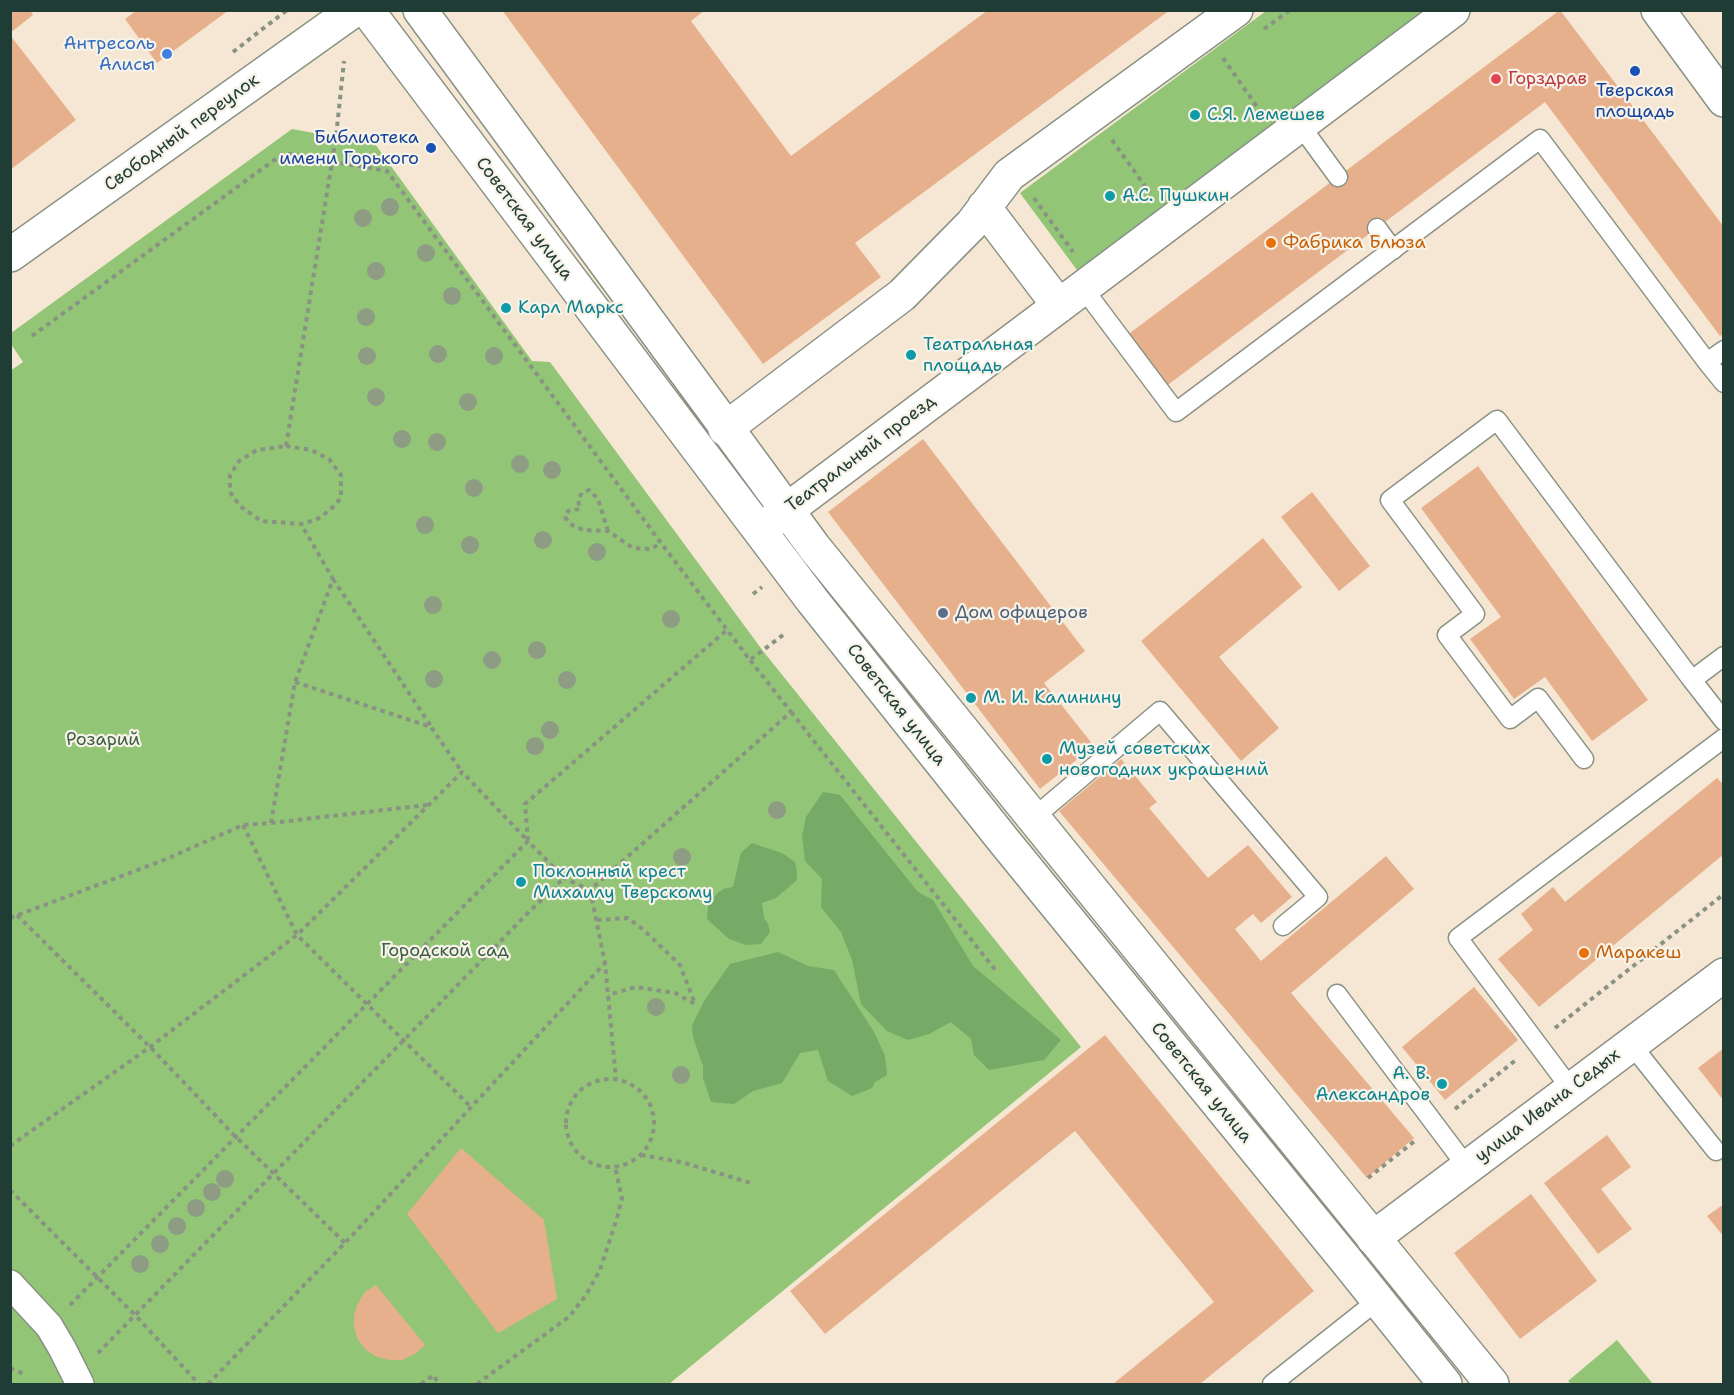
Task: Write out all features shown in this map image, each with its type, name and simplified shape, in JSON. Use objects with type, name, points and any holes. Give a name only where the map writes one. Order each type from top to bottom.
[{"type":"main road","name":"Свободный переулок","points":[[10,255],[354,10]]},
{"type":"main road","name":"Советская улица","points":[[367,10],[759,530],[1004,841],[1445,1384]]},
{"type":"main road","name":"Советская улица","points":[[420,10],[725,429],[838,578],[1492,1384]]},
{"type":"main road","points":[[725,429],[902,295],[972,224],[1009,175],[1236,10]]},
{"type":"main road","name":"Театральный проезд","points":[[759,530],[1453,10]]},
{"type":"main road","points":[[1658,10],[1724,100]]},
{"type":"main road","points":[[984,207],[1071,297]]},
{"type":"main road","name":"улица Ивана Седых","points":[[1345,1259],[1724,975]]},
{"type":"street","points":[[10,1284],[49,1326],[78,1380]]},
{"type":"lane","points":[[1291,132],[1338,177]]},
{"type":"lane","points":[[1071,297],[1176,412],[1540,139],[1724,383]]},
{"type":"lane","points":[[1377,228],[1393,250]]},
{"type":"lane","points":[[1707,362],[1724,350]]},
{"type":"lane","points":[[1584,759],[1538,698],[1510,719],[1447,635],[1475,614],[1390,500],[1497,420],[1724,721]]},
{"type":"lane","points":[[1692,680],[1724,656]]},
{"type":"lane","points":[[1032,819],[1160,711],[1318,897],[1284,926]]},
{"type":"lane","points":[[1571,1089],[1458,938],[1724,738]]},
{"type":"lane","points":[[1336,994],[1467,1167]]},
{"type":"lane","points":[[1631,1044],[1716,1151]]},
{"type":"lane","points":[[1272,1384],[1377,1300]]},
{"type":"path","points":[[1204,34],[1291,132]]},
{"type":"path","points":[[286,446],[332,160],[344,61]]},
{"type":"path","points":[[1112,140],[1150,193]]},
{"type":"path","points":[[32,336],[284,153],[387,171],[727,630],[996,971]]},
{"type":"path","points":[[1009,175],[1033,197],[1073,250],[1071,297]]},
{"type":"path","points":[[286,446],[311,450],[329,459],[341,475],[341,498],[316,520],[301,524],[261,521],[240,506],[230,492],[230,475],[238,461],[257,450],[286,446]]},
{"type":"path","points":[[608,531],[598,499],[589,490],[582,493],[578,500],[580,509],[568,511],[565,517],[570,524],[583,530],[608,531],[633,548],[651,549],[661,543]]},
{"type":"path","points":[[301,524],[333,579],[462,772],[564,878],[590,890]]},
{"type":"path","points":[[271,823],[295,682],[333,579]]},
{"type":"path","points":[[49,1326],[528,841],[525,804],[727,630]]},
{"type":"path","points":[[750,660],[783,635]]},
{"type":"path","points":[[295,682],[431,727]]},
{"type":"path","points":[[590,890],[791,712]]},
{"type":"path","points":[[10,1146],[150,1047],[297,935],[462,772]]},
{"type":"path","points":[[10,918],[164,860],[243,825],[428,805]]},
{"type":"path","points":[[243,825],[297,935],[471,1107]]},
{"type":"path","points":[[78,1380],[135,1315],[564,878]]},
{"type":"path","points":[[590,890],[605,963],[616,1079]]},
{"type":"path","points":[[17,915],[150,1047],[235,1136],[345,1243]]},
{"type":"path","points":[[597,920],[628,918],[645,931],[680,965],[695,1004],[675,993],[636,987],[608,995]]},
{"type":"path","points":[[208,1384],[345,1243],[605,963]]},
{"type":"path","points":[[616,1079],[629,1083],[641,1091],[651,1110],[654,1130],[649,1144],[641,1155],[629,1163],[615,1167],[601,1166],[587,1161],[568,1137],[566,1123],[568,1108],[576,1095],[587,1085],[601,1080],[616,1079]]},
{"type":"path","points":[[641,1155],[681,1162],[751,1183]]},
{"type":"path","points":[[477,1384],[570,1316],[586,1295],[600,1270],[622,1198],[615,1167]]},
{"type":"path","points":[[10,1190],[135,1315],[199,1384]]},
{"type":"path","points":[[10,1368],[24,1374]]},
{"type":"path","points":[[420,1384],[434,1375],[438,1384]]},
{"type":"green space","points":[[1266,11],[1428,11],[1077,270],[1020,193]]},
{"type":"green space","name":"Городской сад","points":[[292,129],[375,144],[532,361],[550,362],[763,651],[1081,1047],[669,1384],[11,1384],[10,371],[23,362],[11,344],[11,333]]},
{"type":"green space","points":[[823,792],[840,795],[918,892],[933,900],[973,966],[1061,1040],[1044,1060],[989,1070],[974,1055],[971,1039],[951,1022],[929,1034],[908,1040],[887,1031],[861,1004],[852,960],[841,932],[821,907],[822,879],[805,861],[802,836],[806,817]]},
{"type":"green space","points":[[752,843],[782,853],[795,862],[797,880],[776,898],[762,903],[764,918],[770,932],[761,944],[746,945],[729,939],[707,919],[708,906],[712,898],[723,889],[733,887],[741,853]]},
{"type":"green space","points":[[778,952],[808,966],[834,970],[874,1032],[885,1056],[887,1075],[875,1082],[872,1088],[852,1096],[828,1081],[818,1050],[800,1053],[782,1083],[753,1091],[734,1104],[711,1102],[703,1078],[703,1066],[693,1037],[692,1025],[704,1001],[730,964]]},
{"type":"green space","points":[[1617,1340],[1653,1384],[1571,1384],[1568,1381]]},
{"type":"building","points":[[10,10],[30,10],[33,15],[10,33]]},
{"type":"building","points":[[137,10],[229,10],[157,63],[125,19]]},
{"type":"building","points":[[502,10],[705,10],[691,21],[791,156],[988,10],[1170,10],[855,243],[881,277],[763,364]]},
{"type":"building","points":[[1560,10],[1724,227],[1724,333],[1720,336],[1545,102],[1161,390],[1122,339]]},
{"type":"building","points":[[10,35],[76,120],[10,170]]},
{"type":"building","points":[[923,439],[1085,651],[1044,683],[1094,746],[1040,789],[828,512]]},
{"type":"building","points":[[1478,466],[1648,700],[1592,741],[1545,677],[1514,699],[1470,639],[1501,617],[1421,508]]},
{"type":"building","points":[[1312,492],[1370,566],[1339,591],[1281,517]]},
{"type":"building","points":[[1263,538],[1302,587],[1219,657],[1279,728],[1241,761],[1141,641]]},
{"type":"building","points":[[1121,759],[1157,802],[1149,808],[1208,878],[1248,845],[1292,897],[1261,923],[1253,914],[1235,929],[1261,961],[1386,856],[1414,889],[1291,993],[1414,1138],[1367,1178],[1059,811]]},
{"type":"building","points":[[1717,778],[1724,785],[1724,854],[1539,1007],[1498,959],[1533,930],[1521,914],[1553,887],[1565,902]]},
{"type":"building","points":[[1474,987],[1518,1040],[1445,1100],[1402,1047]]},
{"type":"building","points":[[1105,1035],[1314,1291],[1200,1384],[1113,1384],[1214,1302],[1075,1131],[825,1334],[790,1291]]},
{"type":"building","points":[[1724,1048],[1724,1101],[1698,1068]]},
{"type":"building","points":[[1607,1135],[1631,1167],[1601,1189],[1632,1229],[1598,1254],[1544,1183]]},
{"type":"building","points":[[461,1148],[544,1220],[557,1299],[498,1333],[407,1214]]},
{"type":"building","points":[[1531,1194],[1597,1281],[1520,1339],[1454,1253]]},
{"type":"building","points":[[1724,1204],[1724,1237],[1707,1216]]},
{"type":"building","points":[[376,1285],[425,1345],[415,1354],[402,1360],[377,1357],[366,1350],[358,1340],[354,1328],[354,1315],[365,1292]]},
{"type":"place","name":"Антресоль Алисы","points":[[167,54]]},
{"type":"place","name":"Тверская площадь","points":[[1635,71]]},
{"type":"place","name":"Горздрав","points":[[1496,79]]},
{"type":"place","name":"С.Я. Лемешев","points":[[1195,115]]},
{"type":"place","name":"Библиотека имени Горького","points":[[431,148]]},
{"type":"place","name":"А.С. Пушкин","points":[[1110,196]]},
{"type":"place","name":"Фабрика Блюза","points":[[1271,243]]},
{"type":"place","name":"Карл Маркс","points":[[506,308]]},
{"type":"place","name":"Театральная площадь","points":[[911,355]]},
{"type":"place","name":"Дом офицеров","points":[[943,613]]},
{"type":"place","name":"М. И. Калинину","points":[[971,698]]},
{"type":"place","name":"Музей советских новогодних украшений","points":[[1047,759]]},
{"type":"place","name":"Поклонный крест Михаилу Тверскому","points":[[521,882]]},
{"type":"place","name":"Маракеш","points":[[1584,953]]},
{"type":"place","name":"А. В. Александров","points":[[1442,1084]]},
{"type":"park label","name":"Розарий","points":[[103,740]]}]
